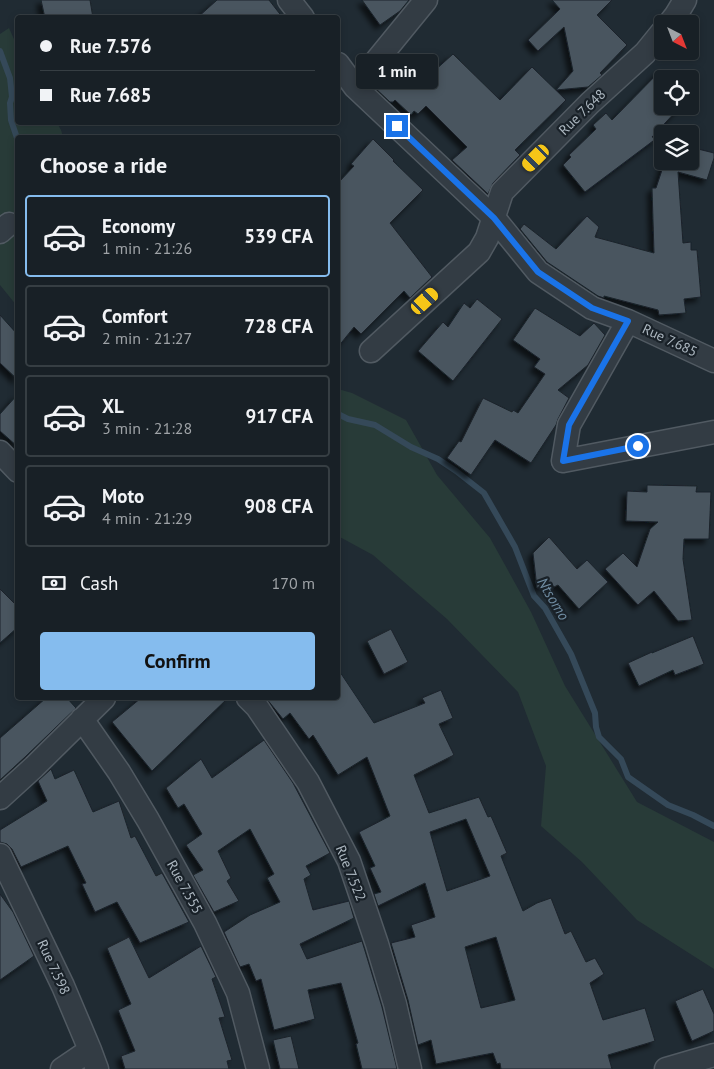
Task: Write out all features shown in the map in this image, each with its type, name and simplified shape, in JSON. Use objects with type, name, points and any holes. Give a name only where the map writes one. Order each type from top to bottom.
[{"type":"street","points":[[290,0],[301,15]]},
{"type":"street","points":[[355,88],[426,0]]},
{"type":"street","points":[[676,15],[685,0]]},
{"type":"street","name":"Rue 7.648","points":[[371,351],[479,252],[487,238],[502,192],[590,103],[645,53],[654,42]]},
{"type":"street","name":"Rue 7.685","points":[[340,67],[355,88],[494,218],[538,272],[592,308],[628,321],[714,361]]},
{"type":"street","points":[[628,321],[569,425],[563,461],[714,432]]},
{"type":"street","points":[[0,452],[15,468]]},
{"type":"street","points":[[0,798],[102,700]]},
{"type":"street","name":"Rue 7.522","points":[[250,700],[257,707],[308,782],[349,861],[378,944],[395,1004],[410,1069]]},
{"type":"street","name":"Rue 7.555","points":[[82,719],[119,772],[148,820],[205,923],[238,993],[258,1069]]},
{"type":"street","name":"Rue 7.598","points":[[0,855],[63,986],[93,1060],[62,1069]]},
{"type":"street","points":[[666,1069],[714,1055]]},
{"type":"green space","points":[[9,28],[15,42],[15,125],[58,125],[62,135],[15,135],[15,304],[0,285],[0,34]]},
{"type":"green space","points":[[340,390],[352,393],[406,420],[437,475],[490,538],[531,612],[565,686],[637,802],[714,842],[714,969],[637,920],[582,862],[541,826],[546,766],[518,692],[447,619],[373,555],[340,537]]},
{"type":"building","points":[[41,0],[90,0],[92,15],[44,15]]},
{"type":"building","points":[[217,0],[269,0],[281,15],[200,15]]},
{"type":"building","points":[[362,0],[409,0],[400,11],[380,25]]},
{"type":"building","points":[[552,0],[612,0],[597,15],[627,45],[600,73],[602,75],[588,87],[556,90],[573,71],[564,27],[538,51],[528,40],[560,9]]},
{"type":"building","points":[[453,54],[500,100],[532,67],[566,100],[515,150],[520,155],[493,183],[488,194],[452,160],[467,147],[426,106],[418,114],[414,111],[411,115],[395,100],[390,102],[373,86],[396,57],[422,82]]},
{"type":"building","points":[[654,77],[654,115],[673,115],[663,125],[654,125],[654,135],[652,137],[654,140],[585,192],[563,165],[571,157],[569,155],[596,129],[593,125],[606,113],[612,120]]},
{"type":"building","points":[[373,139],[423,190],[390,223],[432,277],[410,298],[404,291],[361,334],[354,327],[340,344],[340,181],[354,166],[351,164]]},
{"type":"building","points":[[699,149],[714,153],[707,180],[678,172],[683,243],[691,242],[691,250],[697,250],[701,297],[684,299],[686,313],[659,315],[658,310],[598,296],[547,262],[520,229],[524,224],[556,249],[587,216],[599,227],[595,237],[654,253],[652,188],[656,188],[662,170],[699,170]]},
{"type":"building","points":[[477,299],[502,319],[453,381],[418,351],[443,322],[448,327],[464,303],[470,308]]},
{"type":"building","points":[[535,308],[580,336],[594,323],[605,335],[588,365],[558,390],[569,398],[556,425],[531,463],[495,440],[471,475],[447,458],[459,441],[461,442],[483,398],[518,413],[545,374],[534,367],[540,359],[513,340]]},
{"type":"building","points":[[0,315],[15,332],[15,377],[0,363]]},
{"type":"building","points":[[15,397],[15,444],[0,431],[0,414]]},
{"type":"building","points":[[647,485],[697,486],[696,492],[711,492],[709,539],[684,539],[683,559],[692,620],[678,621],[654,591],[638,605],[605,569],[623,553],[637,567],[650,529],[658,522],[626,521],[627,491],[647,492]]},
{"type":"building","points":[[549,537],[577,569],[587,560],[608,582],[579,609],[558,585],[554,587],[551,583],[537,588],[533,553]]},
{"type":"building","points":[[0,589],[15,604],[15,630],[0,643]]},
{"type":"building","points":[[391,629],[408,662],[384,674],[367,641]]},
{"type":"building","points":[[693,636],[704,664],[675,675],[673,670],[639,686],[628,663]]},
{"type":"building","points":[[340,672],[374,723],[425,703],[422,698],[441,690],[453,718],[439,724],[454,755],[414,775],[429,813],[479,797],[488,817],[491,816],[507,853],[501,856],[523,911],[551,898],[565,934],[571,931],[586,962],[595,958],[604,974],[590,983],[603,1020],[645,1008],[655,1041],[608,1055],[612,1069],[501,1069],[500,1063],[497,1064],[493,1053],[436,1064],[431,1040],[418,1045],[408,1000],[391,943],[415,937],[411,925],[435,917],[425,883],[378,906],[374,894],[381,892],[370,868],[375,866],[359,832],[390,816],[367,757],[338,775],[313,735],[309,739],[290,713],[283,719],[268,700],[340,700]],"holes":[[[466,819],[490,876],[447,891],[430,832]],[[496,937],[515,1000],[481,1008],[465,947]]]},
{"type":"building","points":[[44,700],[69,700],[76,708],[0,780],[0,738]]},
{"type":"building","points":[[139,700],[226,700],[152,771],[112,722]]},
{"type":"building","points":[[264,740],[293,783],[330,853],[306,866],[311,875],[304,879],[313,910],[349,901],[354,918],[300,944],[307,959],[362,941],[382,1007],[397,1069],[362,1069],[356,1044],[358,1043],[341,983],[308,990],[315,1019],[274,1030],[261,979],[256,981],[249,964],[240,967],[224,932],[250,915],[280,902],[267,878],[274,874],[250,829],[218,851],[231,878],[227,881],[239,901],[214,912],[193,875],[203,870],[186,845],[202,834],[184,804],[178,808],[166,788],[201,759],[212,778]]},
{"type":"building","points":[[51,769],[55,779],[74,770],[93,812],[119,801],[131,838],[135,836],[156,876],[162,873],[189,922],[140,943],[117,902],[95,912],[82,884],[86,883],[68,846],[21,867],[12,849],[7,844],[0,842],[0,830],[47,801],[38,781]]},
{"type":"building","points":[[0,894],[13,912],[34,956],[0,980]]},
{"type":"building","points":[[129,937],[149,978],[201,946],[216,977],[212,979],[225,1017],[219,1018],[232,1060],[227,1061],[229,1069],[125,1069],[121,1056],[135,1051],[118,1010],[131,1004],[107,948]]},
{"type":"building","points":[[703,989],[714,1014],[714,1031],[692,1041],[675,1001]]},
{"type":"building","points":[[291,1036],[299,1069],[280,1069],[273,1040]]},
{"type":"waterway","name":"Ntsomo","points":[[0,51],[10,78],[12,97],[10,103],[11,120],[16,135]]},
{"type":"waterway","name":"Ntsomo","points":[[340,415],[348,419],[375,425],[411,447],[438,459],[484,493],[515,547],[534,596],[545,608],[571,654],[595,713],[599,737],[621,759],[628,777],[668,805],[714,826]]},
{"type":"route","points":[[397,126],[494,218],[538,272],[592,308],[628,321],[569,425],[563,461],[638,446]]}]
